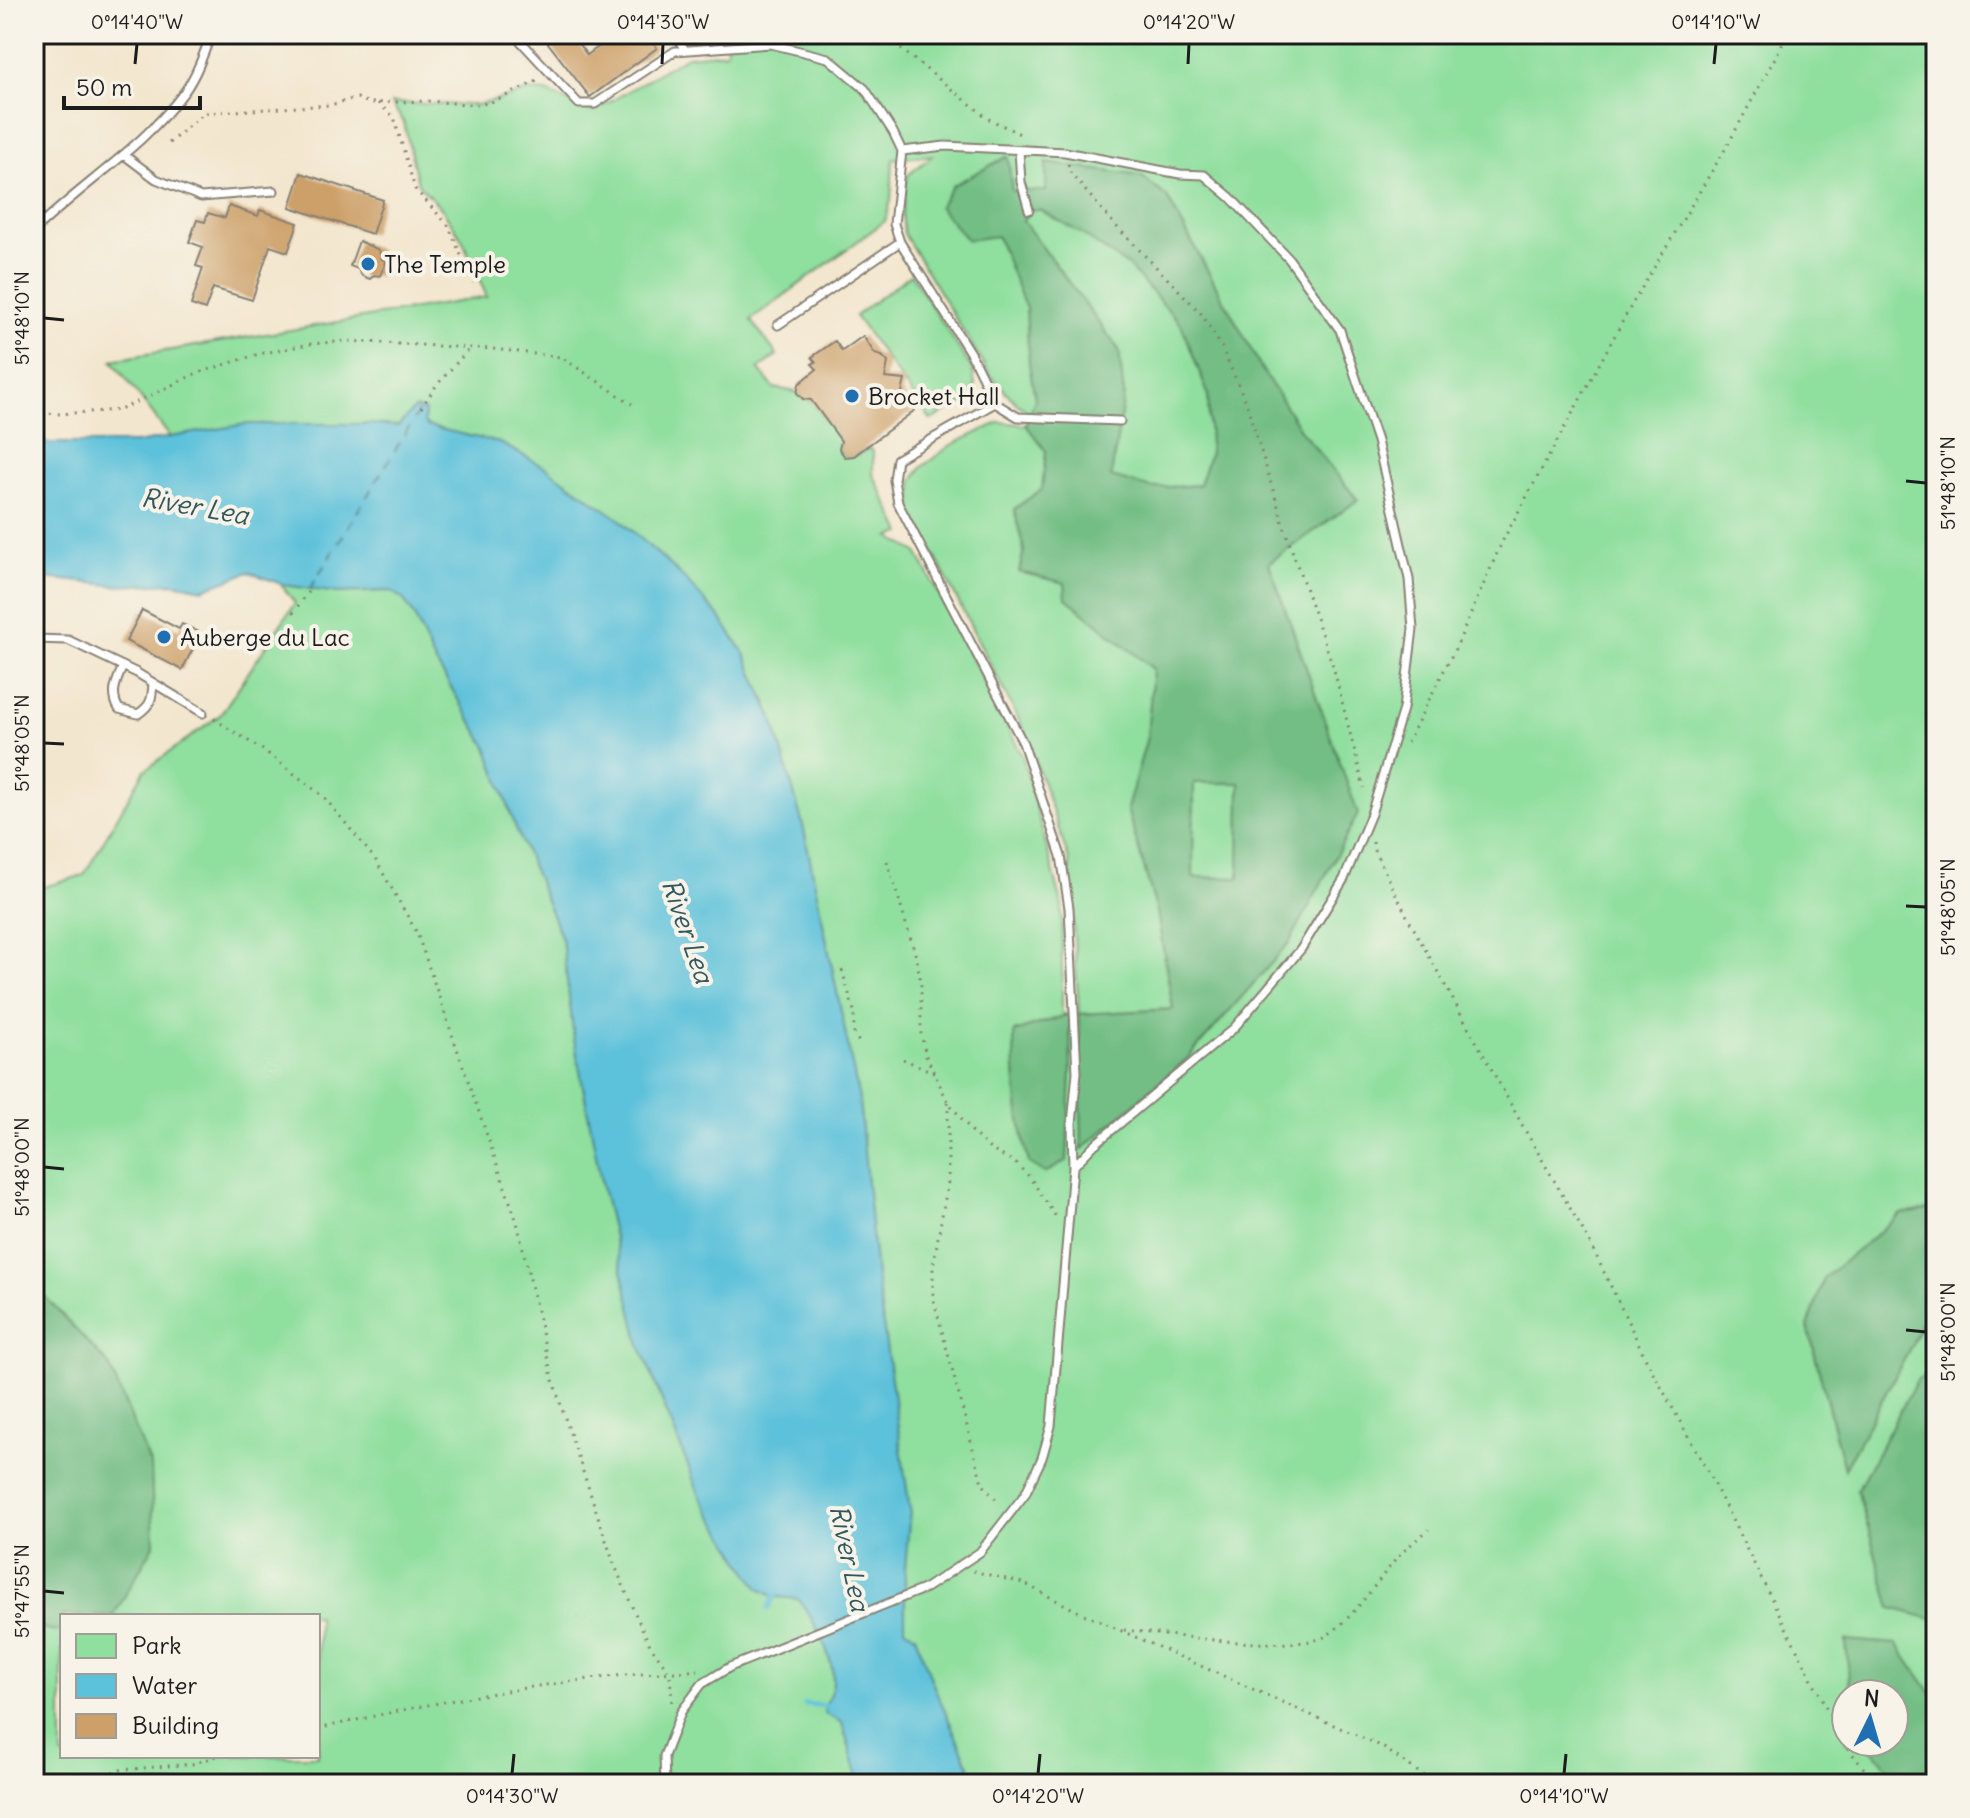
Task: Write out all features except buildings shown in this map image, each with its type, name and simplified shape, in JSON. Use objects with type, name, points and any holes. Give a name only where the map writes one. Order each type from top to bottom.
[{"type":"lane","points":[[34,231],[124,155],[185,90],[200,65],[211,34]]},
{"type":"lane","points":[[514,34],[579,104],[595,104],[675,51],[771,44],[828,58],[865,89],[893,132],[902,151],[894,224],[900,242],[972,356],[995,403],[1018,417],[1120,421]]},
{"type":"lane","points":[[675,34],[685,50]]},
{"type":"lane","points":[[902,151],[945,146],[1065,152],[1180,174],[1204,175],[1230,197],[1289,259],[1340,330],[1377,441],[1409,579],[1413,629],[1403,709],[1371,814],[1344,879],[1291,960],[1234,1028],[1094,1145],[1073,1167]]},
{"type":"lane","points":[[1019,150],[1021,182],[1029,210]]},
{"type":"lane","points":[[124,155],[156,179],[201,197],[274,191]]},
{"type":"lane","points":[[778,325],[900,242]]},
{"type":"lane","points":[[665,1784],[664,1756],[681,1712],[702,1684],[730,1667],[926,1588],[980,1552],[1025,1494],[1042,1458],[1051,1426],[1073,1167],[1072,1124],[1077,1072],[1069,908],[1061,856],[1023,743],[898,503],[894,480],[897,459],[995,403]]},
{"type":"lane","points":[[34,639],[68,640],[123,666],[203,713]]},
{"type":"lane","points":[[123,666],[114,689],[114,700],[119,709],[138,714],[147,708],[152,700],[153,683]]},
{"type":"path","points":[[882,34],[989,119],[1033,139]]},
{"type":"path","points":[[1407,743],[1458,643],[1502,542],[1631,306],[1727,146],[1788,34]]},
{"type":"path","points":[[169,143],[204,113],[330,105],[357,98],[369,103],[428,101],[478,105],[495,101],[539,80],[549,87]]},
{"type":"path","points":[[378,103],[394,117],[415,189],[448,225],[473,283]]},
{"type":"path","points":[[1065,152],[1071,174],[1117,227],[1200,312],[1221,346],[1246,402],[1289,542],[1333,666],[1371,814]]},
{"type":"path","points":[[34,411],[56,414],[120,410],[195,374],[259,354],[346,341],[561,357],[632,404]]},
{"type":"path","points":[[421,408],[470,348]]},
{"type":"path","points":[[293,613],[310,589]]},
{"type":"path","points":[[203,713],[266,752],[324,797],[375,859],[417,933],[517,1222],[552,1377],[613,1561],[650,1645],[670,1673],[674,1730]]},
{"type":"path","points":[[1373,838],[1374,850],[1408,918],[1517,1118],[1589,1241],[1648,1363],[1711,1478],[1844,1743],[1876,1784]]},
{"type":"path","points":[[887,861],[917,960],[921,984],[921,1034],[926,1056],[948,1102],[991,1150],[1013,1161],[1029,1176],[1052,1208],[1066,1237]]},
{"type":"path","points":[[842,970],[854,1011],[854,1033],[861,1046]]},
{"type":"path","points":[[903,1059],[935,1073]]},
{"type":"path","points":[[948,1102],[948,1182],[933,1266],[933,1297],[982,1483],[993,1497],[1013,1510]]},
{"type":"path","points":[[1121,1629],[1223,1641],[1290,1643],[1325,1637],[1429,1529]]},
{"type":"path","points":[[957,1569],[1023,1583],[1079,1612],[1381,1746],[1436,1784]]},
{"type":"path","points":[[320,1728],[370,1716],[527,1690],[626,1675],[700,1670]]},
{"type":"path","points":[[74,1784],[120,1770],[192,1764],[211,1758]]},
{"type":"green space","name":"Brocket Hall","points":[[726,34],[1936,34],[1936,1784],[34,1784],[34,890],[84,875],[144,771],[220,715],[295,603],[112,360],[487,297],[462,239],[442,209],[418,184],[404,123],[391,103],[478,105],[530,91],[546,92],[593,112],[687,56],[727,52]],"holes":[[[933,155],[908,175],[902,213],[904,234],[990,375],[1017,404],[1030,412],[1025,425],[1000,422],[951,445],[922,467],[913,480],[912,511],[1027,736],[1069,860],[1079,1014],[1062,1014],[1062,904],[1022,755],[917,552],[890,537],[902,533],[873,474],[873,452],[869,448],[845,457],[839,449],[841,441],[811,400],[803,399],[796,392],[774,388],[758,369],[777,355],[751,320],[885,221],[891,200],[893,159]]]},
{"type":"green space","points":[[1008,156],[1012,191],[1046,191],[1046,163],[1141,176],[1167,197],[1263,371],[1301,431],[1358,500],[1269,563],[1358,814],[1290,942],[1188,1058],[1082,1149],[1079,1014],[1173,1009],[1157,912],[1127,809],[1147,737],[1153,669],[1066,598],[1065,583],[1019,572],[1024,550],[1014,509],[1042,489],[1046,451],[1026,425],[1035,399],[1029,364],[1026,309],[997,236],[967,240],[939,207],[953,185]],"holes":[[[1029,210],[1040,210],[1082,234],[1129,267],[1181,324],[1208,394],[1210,452],[1199,485],[1152,488],[1111,477],[1124,395],[1119,350],[1023,221]],[[1194,783],[1240,783],[1239,878],[1193,877]]]},
{"type":"green space","points":[[911,274],[972,369],[975,385],[970,399],[931,420],[855,316]]},
{"type":"green space","points":[[1070,1014],[1067,1161],[1045,1173],[1029,1163],[1025,1147],[1017,1098],[1014,1032]]},
{"type":"green space","points":[[1936,1209],[1936,1287],[1912,1345],[1844,1469],[1808,1327],[1824,1278],[1901,1214]]},
{"type":"green space","points":[[34,1285],[109,1365],[151,1466],[154,1545],[115,1613],[60,1614],[60,1632],[34,1627]]},
{"type":"green space","points":[[1936,1367],[1936,1620],[1891,1608],[1857,1490],[1917,1380]]},
{"type":"green space","points":[[1846,1640],[1897,1644],[1936,1700],[1936,1784],[1900,1784],[1880,1758],[1910,1758],[1910,1678],[1849,1678]]},
{"type":"water","name":"River Lea","points":[[415,408],[425,411],[424,422],[427,426],[500,443],[547,468],[619,519],[678,572],[719,616],[745,654],[772,716],[803,825],[859,1099],[876,1275],[910,1510],[905,1569],[905,1628],[915,1635],[977,1784],[860,1784],[842,1723],[824,1713],[833,1686],[832,1672],[826,1650],[810,1616],[798,1599],[775,1597],[759,1589],[700,1496],[640,1345],[602,1187],[574,1039],[562,939],[517,831],[487,747],[433,658],[404,600],[391,591],[337,593],[284,585],[249,572],[203,589],[173,583],[120,586],[44,578],[34,581],[34,443],[136,443],[246,424],[398,426]]},
{"type":"waterway","points":[[768,1608],[777,1592]]},
{"type":"waterway","points":[[805,1704],[828,1706]]},
{"type":"ferry route","points":[[310,589],[421,408]]},
{"type":"place","name":"The Temple","points":[[368,264]]},
{"type":"place","name":"Brocket Hall","points":[[852,396]]},
{"type":"place","name":"Auberge du Lac","points":[[164,637]]}]
